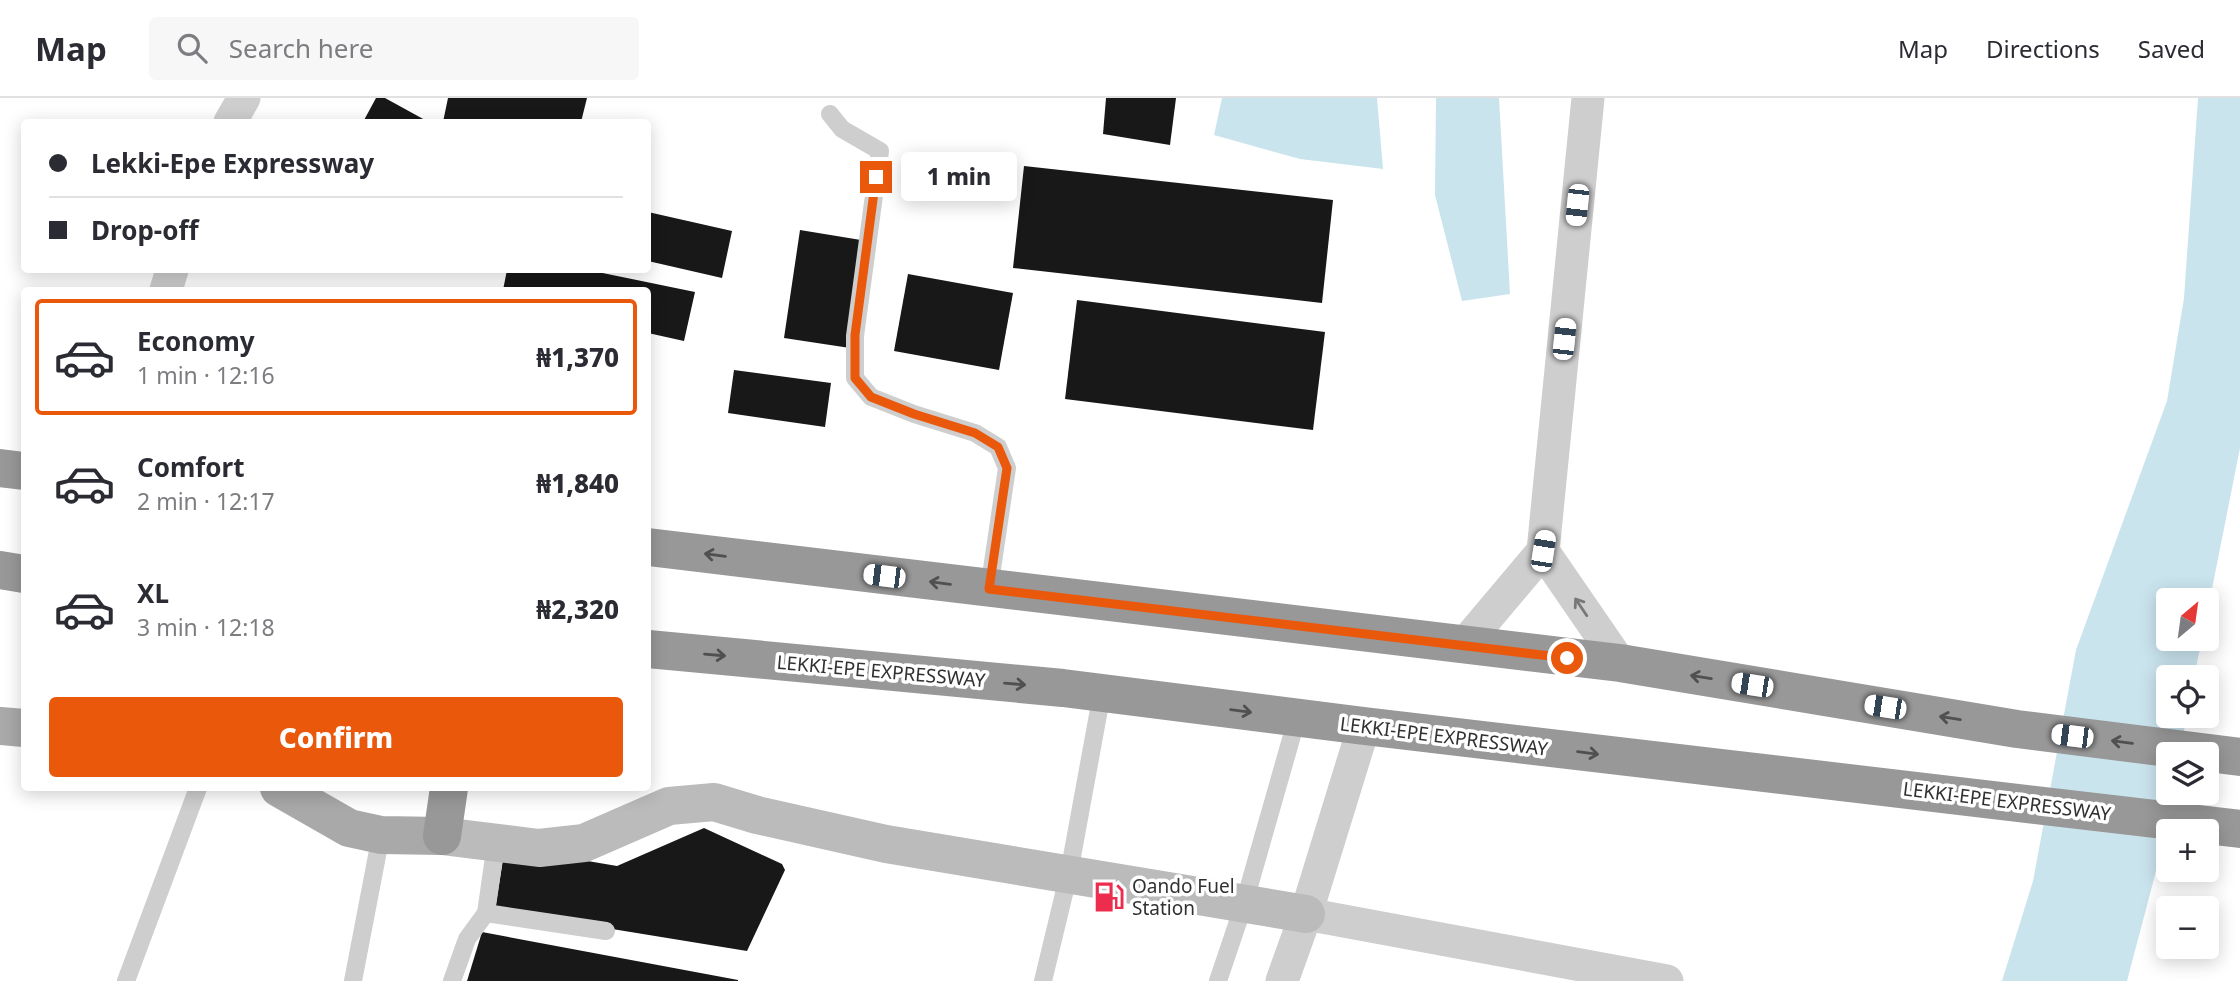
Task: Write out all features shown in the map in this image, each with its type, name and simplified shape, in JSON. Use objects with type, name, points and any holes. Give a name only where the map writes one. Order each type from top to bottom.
[{"type":"highway","points":[[0,468],[21,471]]},
{"type":"highway","points":[[651,547],[1620,663],[2017,729],[2239,757]]},
{"type":"highway","points":[[0,570],[21,574]]},
{"type":"highway","name":"LEKKI-EPE EXPRESSWAY","points":[[651,649],[1102,693],[2226,827]]},
{"type":"highway","points":[[442,836],[449,791]]},
{"type":"main road","points":[[0,726],[21,728]]},
{"type":"main road","points":[[284,791],[349,828],[381,835],[442,836]]},
{"type":"street","points":[[232,119],[244,98]]},
{"type":"street","points":[[1463,646],[1543,551],[1588,98]]},
{"type":"street","points":[[1543,551],[1620,663]]},
{"type":"street","points":[[1282,981],[1306,914],[1364,726]]},
{"type":"street","points":[[442,836],[539,848],[584,843],[669,806],[714,802],[757,815],[886,844],[1306,914],[1581,973],[1667,981]]},
{"type":"lane","points":[[830,114],[842,129],[880,151],[855,335],[855,378],[871,397],[975,433],[998,447],[1007,468],[989,589]]},
{"type":"lane","points":[[1043,981],[1069,873],[1102,693]]},
{"type":"lane","points":[[1218,981],[1244,904],[1297,718]]},
{"type":"lane","points":[[126,981],[197,791]]},
{"type":"lane","points":[[353,981],[381,835]]},
{"type":"lane","points":[[452,981],[467,939],[486,913],[496,843]]},
{"type":"lane","points":[[486,913],[606,931]]},
{"type":"water","points":[[1222,98],[1377,98],[1383,169],[1300,159],[1214,135]]},
{"type":"water","points":[[1436,98],[1499,98],[1510,294],[1462,301],[1435,195]]},
{"type":"water","points":[[2198,98],[2240,98],[2240,448],[2212,588],[2156,588],[2156,651],[2199,651],[2197,665],[2156,665],[2156,728],[2184,728],[2182,742],[2156,742],[2156,805],[2169,805],[2166,819],[2156,819],[2156,870],[2127,981],[2002,981],[2033,881],[2076,650],[2167,401],[2184,298]]},
{"type":"building","points":[[376,98],[385,98],[423,119],[365,119]]},
{"type":"building","points":[[448,98],[587,98],[582,119],[444,119]]},
{"type":"building","points":[[1106,98],[1176,98],[1170,145],[1103,134]]},
{"type":"building","points":[[1024,166],[1333,200],[1322,303],[1013,268]]},
{"type":"building","points":[[651,213],[732,231],[722,278],[651,262]]},
{"type":"building","points":[[800,230],[867,241],[850,348],[784,338]]},
{"type":"building","points":[[506,273],[603,273],[695,292],[684,341],[651,334],[651,287],[504,287]]},
{"type":"building","points":[[908,274],[1013,293],[999,370],[894,351]]},
{"type":"building","points":[[1077,300],[1325,332],[1313,430],[1065,399]]},
{"type":"building","points":[[734,370],[831,383],[825,427],[728,413]]},
{"type":"building","points":[[704,828],[782,864],[785,870],[747,951],[495,910],[505,847],[617,866]]},
{"type":"building","points":[[482,932],[738,980],[738,981],[467,981]]},
{"type":"place","name":"Oando Fuel Station","points":[[1109,897]]},
{"type":"route","points":[[876,177],[855,335],[855,378],[871,397],[975,433],[998,447],[1007,468],[989,589],[1567,658]]}]
